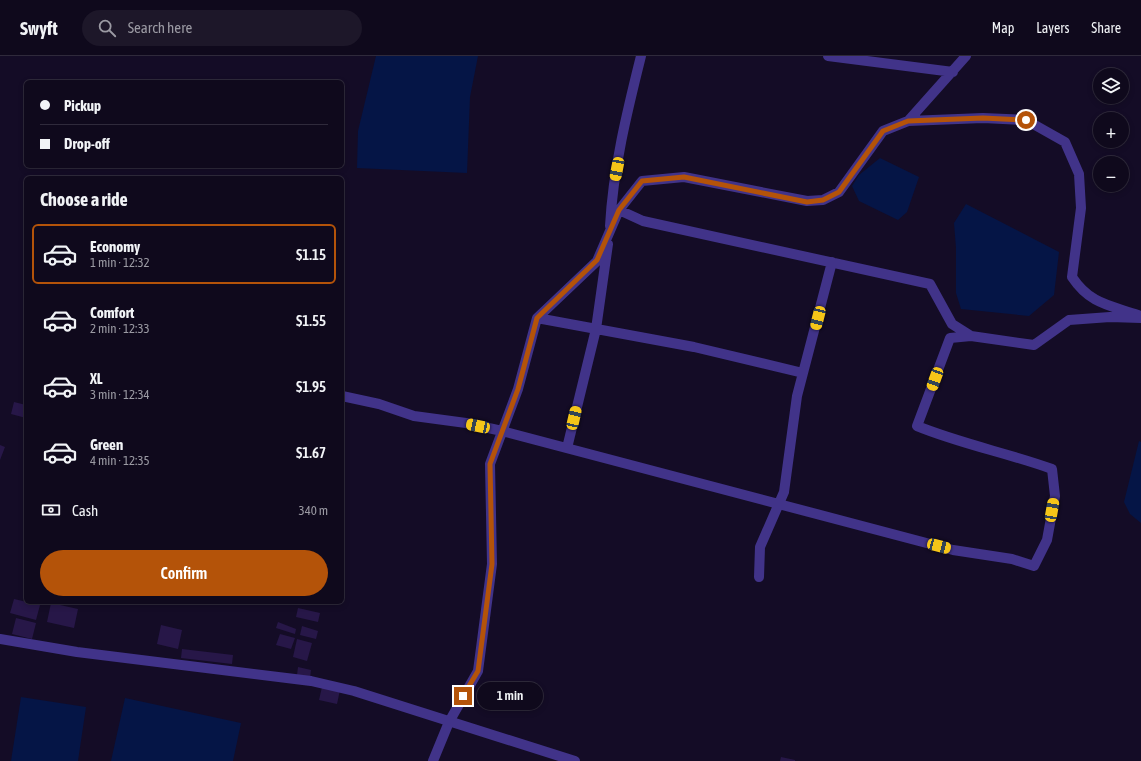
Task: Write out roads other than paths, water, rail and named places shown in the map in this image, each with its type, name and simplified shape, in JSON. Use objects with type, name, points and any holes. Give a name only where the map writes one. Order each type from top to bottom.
[{"type":"street","points":[[567,448],[596,329],[609,233],[611,199],[628,110],[641,56]]},
{"type":"street","points":[[828,56],[953,72]]},
{"type":"street","points":[[908,121],[966,56]]},
{"type":"street","points":[[433,761],[449,722],[478,671],[492,564],[490,464],[518,389],[537,318],[597,260],[619,210],[642,181],[684,177],[807,202],[823,200],[839,192],[883,131],[908,121],[983,118],[1026,120],[1065,142],[1079,174],[1081,208],[1072,277],[1081,290],[1096,301],[1141,317]]},
{"type":"street","points":[[619,210],[643,221],[930,284],[952,324],[971,336]]},
{"type":"street","points":[[759,577],[760,547],[784,492],[798,396],[832,262]]},
{"type":"street","points":[[344,396],[378,404],[414,416],[466,423],[502,431],[953,550],[1012,559],[1034,566],[1047,540],[1055,496],[1052,469],[1024,459],[940,436],[917,426],[950,338],[971,336],[1034,345],[1069,320],[1110,317],[1141,317]]},
{"type":"street","points":[[537,318],[694,347],[803,374]]},
{"type":"street","points":[[0,639],[77,652],[311,681],[354,691],[575,761]]}]
